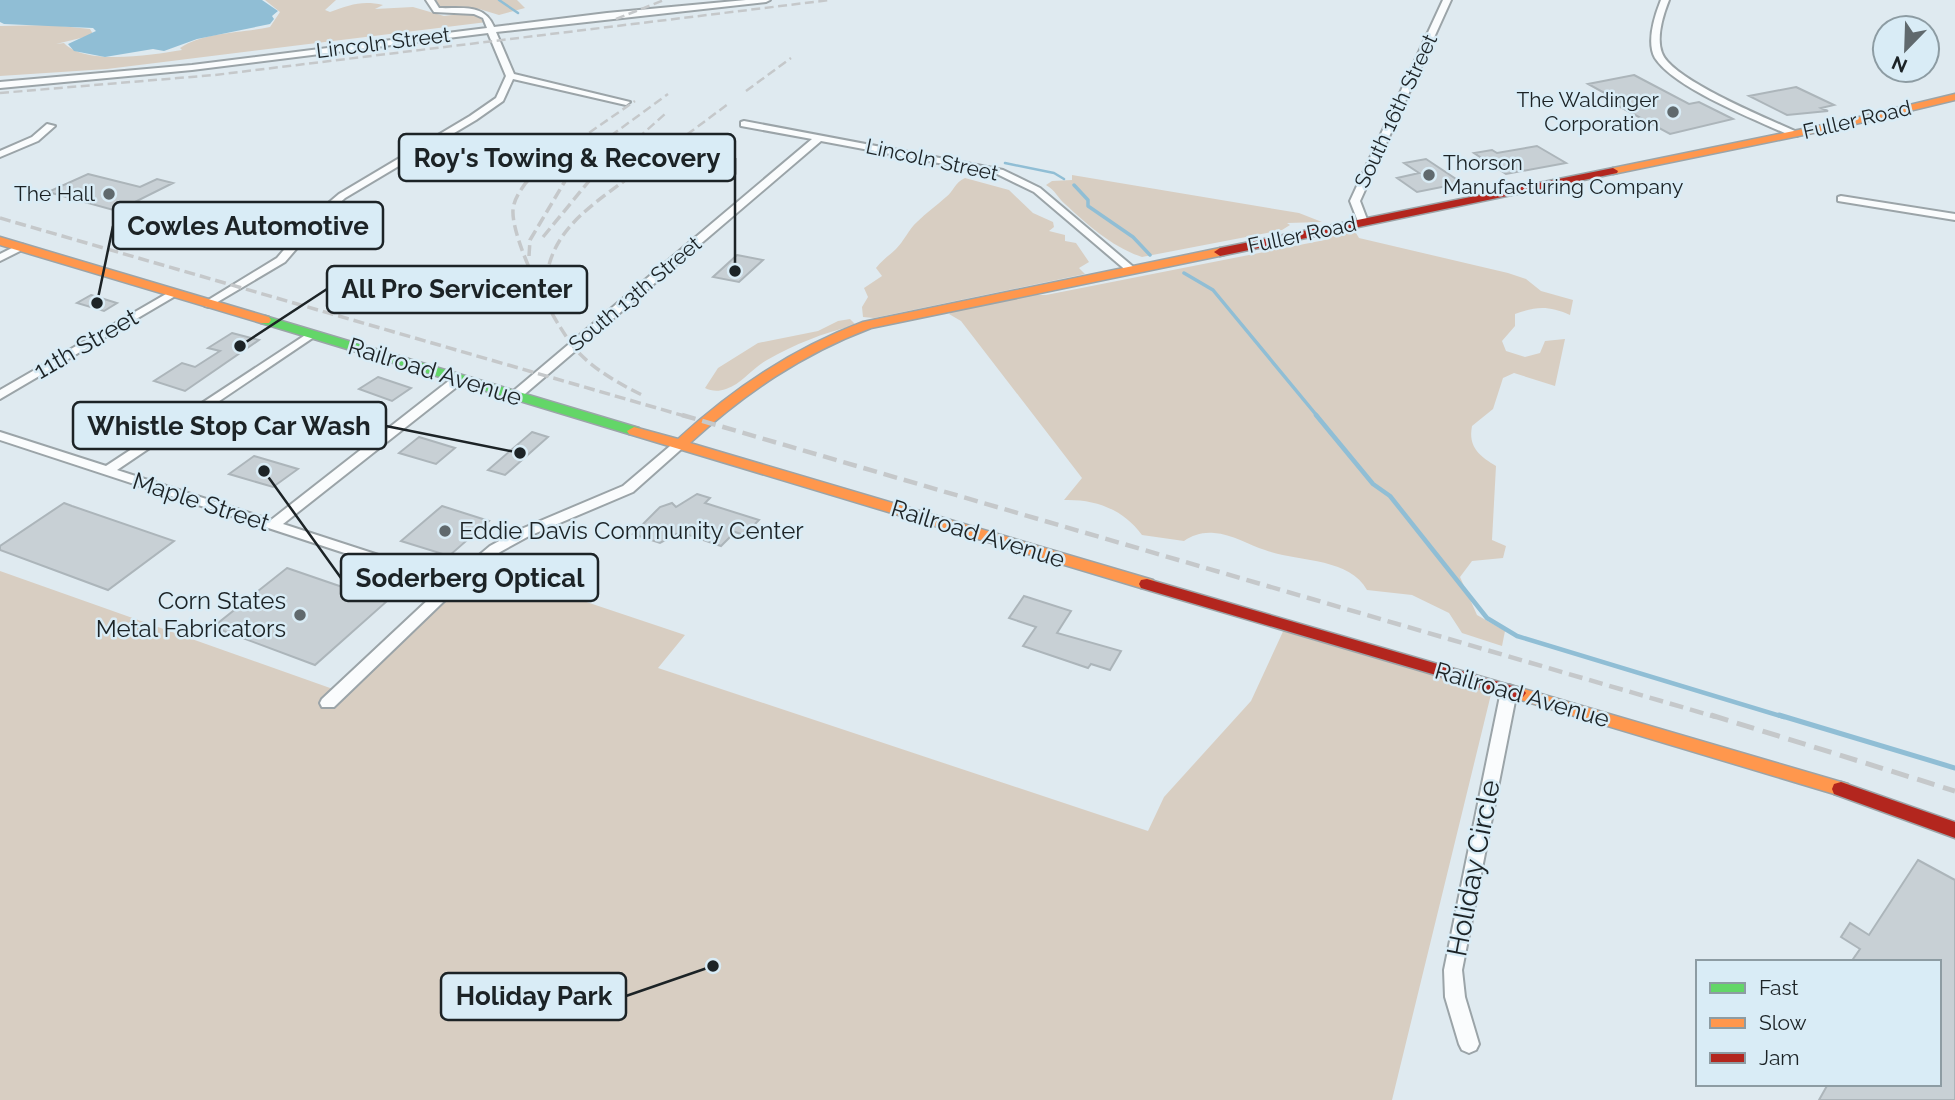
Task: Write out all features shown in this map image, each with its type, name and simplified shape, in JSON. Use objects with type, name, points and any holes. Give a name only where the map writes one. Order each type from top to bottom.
[{"type":"main road","name":"Fuller Road","points":[[681,444],[755,377],[784,359],[826,339],[893,319],[1794,134],[1955,97]]},
{"type":"main road","name":"Railroad Avenue","points":[[0,241],[1857,794],[1955,830]]},
{"type":"street","points":[[209,304],[281,260],[322,213],[342,196],[489,108],[506,91],[510,76],[483,14],[442,11],[431,5],[430,0]]},
{"type":"street","name":"Lincoln Street","points":[[0,85],[121,76],[492,30],[766,0]]},
{"type":"street","name":"South 16th Street","points":[[1363,222],[1355,201],[1447,0]]},
{"type":"street","points":[[1665,0],[1656,47],[1665,65],[1686,80],[1794,134]]},
{"type":"street","points":[[510,76],[626,103]]},
{"type":"street","name":"Lincoln Street","points":[[744,124],[982,167],[1012,177],[1037,190],[1132,270]]},
{"type":"street","points":[[0,154],[40,136],[50,126]]},
{"type":"street","name":"South 13th Street","points":[[515,396],[819,138]]},
{"type":"street","points":[[1841,199],[1955,217]]},
{"type":"street","points":[[0,258],[20,247]]},
{"type":"street","name":"11th Street","points":[[0,395],[173,293]]},
{"type":"street","points":[[107,471],[310,335]]},
{"type":"street","points":[[273,525],[459,379]]},
{"type":"street","name":"Maple Street","points":[[0,436],[441,580]]},
{"type":"street","points":[[328,702],[462,576],[495,549],[524,533],[628,489],[681,444]]},
{"type":"street","name":"Holiday Circle","points":[[1469,1044],[1455,997],[1453,970],[1509,691]]},
{"type":"shaded area","points":[[265,0],[336,0],[325,10],[330,12],[362,3],[383,5],[375,9],[413,7],[444,16],[467,13],[481,15],[487,22],[107,69],[0,76],[0,26],[51,25],[90,29],[93,34],[89,36],[56,44],[64,43],[87,55],[137,56],[182,50],[180,48],[189,43],[211,36],[270,27],[280,12]]},
{"type":"shaded area","points":[[437,0],[517,0],[525,8],[499,15],[476,8],[441,9],[433,3]]},
{"type":"shaded area","points":[[1072,175],[1299,213],[1322,222],[1287,223],[1290,225],[1282,230],[1142,257],[1101,235],[1046,185],[1052,181],[1072,180]]},
{"type":"shaded area","points":[[965,178],[1009,190],[1033,213],[1053,222],[1054,227],[1049,231],[1065,235],[1065,241],[1076,243],[1089,262],[1079,268],[1085,274],[874,318],[863,317],[862,307],[868,297],[864,288],[882,276],[876,268],[899,246],[914,225]]},
{"type":"shaded area","points":[[1353,228],[1359,238],[1508,273],[1526,279],[1541,291],[1573,300],[1570,315],[1543,308],[1515,314],[1515,326],[1502,341],[1506,351],[1525,357],[1540,353],[1545,341],[1565,339],[1555,386],[1514,373],[1503,378],[1493,409],[1472,426],[1472,440],[1476,450],[1496,466],[1492,540],[1506,546],[1503,558],[1472,561],[1460,577],[1477,615],[1505,631],[1502,646],[1462,633],[1449,613],[1412,595],[1367,590],[1359,579],[1335,566],[1278,554],[1221,534],[1202,534],[1184,541],[1142,535],[1126,518],[1107,507],[1087,501],[1064,500],[1082,478],[961,321],[949,314],[956,309],[1024,295],[1046,295],[1330,239],[1331,233]]},
{"type":"shaded area","points":[[850,319],[855,324],[853,326],[788,349],[762,363],[732,387],[717,391],[705,388],[718,368],[758,343],[818,331],[838,321]]},
{"type":"shaded area","points":[[482,567],[685,635],[658,668],[1148,831],[1164,797],[1251,701],[1286,625],[1493,686],[1392,1100],[0,1100],[0,571],[347,694]]},
{"type":"water","points":[[0,0],[262,0],[278,11],[272,16],[274,19],[270,24],[197,39],[164,51],[153,49],[105,57],[74,51],[68,44],[96,31],[93,28],[4,24],[0,22]]},
{"type":"building","name":"The Waldinger Corporation","points":[[1634,75],[1689,104],[1699,102],[1733,119],[1670,134],[1613,103],[1621,102],[1588,84]]},
{"type":"building","points":[[1796,87],[1834,105],[1821,108],[1828,111],[1787,115],[1749,96]]},
{"type":"building","points":[[1537,146],[1566,163],[1506,174],[1474,153],[1492,150],[1497,153]]},
{"type":"building","name":"Thorson Manufacturing Company","points":[[1426,159],[1462,183],[1417,192],[1397,178],[1419,173],[1404,163]]},
{"type":"building","points":[[88,174],[140,187],[157,179],[173,183],[117,211],[48,192]]},
{"type":"building","points":[[737,255],[763,260],[739,282],[713,277]]},
{"type":"building","points":[[91,295],[117,303],[104,311],[77,303]]},
{"type":"building","points":[[232,333],[259,340],[185,391],[154,381],[182,363],[195,367],[220,351],[208,348]]},
{"type":"building","points":[[378,377],[411,388],[392,401],[359,389]]},
{"type":"building","points":[[532,432],[548,437],[505,475],[488,470]]},
{"type":"building","points":[[419,437],[455,448],[436,464],[399,453]]},
{"type":"building","points":[[254,456],[298,469],[273,487],[229,474]]},
{"type":"building","points":[[697,494],[710,498],[705,503],[759,520],[744,535],[735,532],[721,546],[680,532],[660,543],[633,534],[660,507],[672,503],[676,507]]},
{"type":"building","points":[[64,503],[174,541],[108,590],[0,550],[0,546]]},
{"type":"building","name":"Eddie Davis Community Center","points":[[442,506],[489,521],[449,556],[401,541]]},
{"type":"building","name":"Corn States Metal Fabricators","points":[[287,568],[386,602],[315,665],[213,627]]},
{"type":"building","points":[[1024,596],[1071,611],[1057,633],[1121,651],[1110,670],[1091,664],[1088,668],[1023,646],[1036,627],[1009,618]]},
{"type":"building","points":[[1918,860],[1955,880],[1955,1100],[1819,1100],[1827,1086],[1941,1086],[1941,960],[1852,960],[1860,949],[1841,937],[1850,923],[1869,935]]},
{"type":"waterway","points":[[499,0],[518,13]]},
{"type":"waterway","points":[[1005,163],[1054,173],[1064,179]]},
{"type":"waterway","points":[[1074,185],[1088,200],[1088,206],[1133,237],[1150,255]]},
{"type":"waterway","points":[[1184,273],[1213,290],[1318,417]]},
{"type":"waterway","points":[[1316,415],[1373,484],[1390,496],[1487,618],[1517,636],[1784,717]]},
{"type":"waterway","points":[[1779,715],[1955,768]]},
{"type":"railway","points":[[616,19],[664,0]]},
{"type":"railway","points":[[0,93],[215,75],[830,0]]},
{"type":"railway","points":[[746,91],[791,58]]},
{"type":"railway","points":[[564,183],[579,159],[668,94]]},
{"type":"railway","points":[[526,183],[554,157],[635,101]]},
{"type":"railway","points":[[622,183],[728,104]]},
{"type":"railway","points":[[588,182],[665,114]]},
{"type":"railway","points":[[527,181],[515,202],[514,224],[527,263],[548,307],[580,354],[610,377],[642,395]]},
{"type":"railway","points":[[529,256],[530,240],[565,181]]},
{"type":"railway","points":[[545,296],[551,258],[568,228],[624,181]]},
{"type":"railway","points":[[543,237],[588,182]]},
{"type":"railway","points":[[0,218],[688,417]]},
{"type":"railway","points":[[682,415],[1716,717]]},
{"type":"railway","points":[[1711,715],[1955,791]]},
{"type":"traffic: fast","points":[[265,320],[634,431]]},
{"type":"traffic: slow","points":[[1613,171],[1847,123],[1955,97]]},
{"type":"traffic: slow","points":[[0,241],[265,320]]},
{"type":"traffic: slow","points":[[681,444],[724,406],[768,374],[815,347],[868,325],[1220,252]]},
{"type":"traffic: slow","points":[[634,431],[1147,584]]},
{"type":"traffic: slow","points":[[1517,693],[1841,789]]},
{"type":"traffic: jam","points":[[1220,252],[1613,171]]},
{"type":"traffic: jam","points":[[1147,584],[1517,693]]},
{"type":"traffic: jam","points":[[1841,789],[1955,830]]},
{"type":"place","name":"The Waldinger Corporation","points":[[1673,112]]},
{"type":"place","name":"Thorson Manufacturing Company","points":[[1429,175]]},
{"type":"place","name":"The Hall","points":[[109,194]]},
{"type":"place","name":"Roy's Towing & Recovery","points":[[735,271]]},
{"type":"place","name":"Cowles Automotive","points":[[97,303]]},
{"type":"place","name":"All Pro Servicenter","points":[[240,346]]},
{"type":"place","name":"Whistle Stop Car Wash","points":[[520,453]]},
{"type":"place","name":"Soderberg Optical","points":[[264,471]]},
{"type":"place","name":"Eddie Davis Community Center","points":[[445,531]]},
{"type":"place","name":"Corn States Metal Fabricators","points":[[300,615]]},
{"type":"place","name":"Holiday Park","points":[[713,966]]}]
